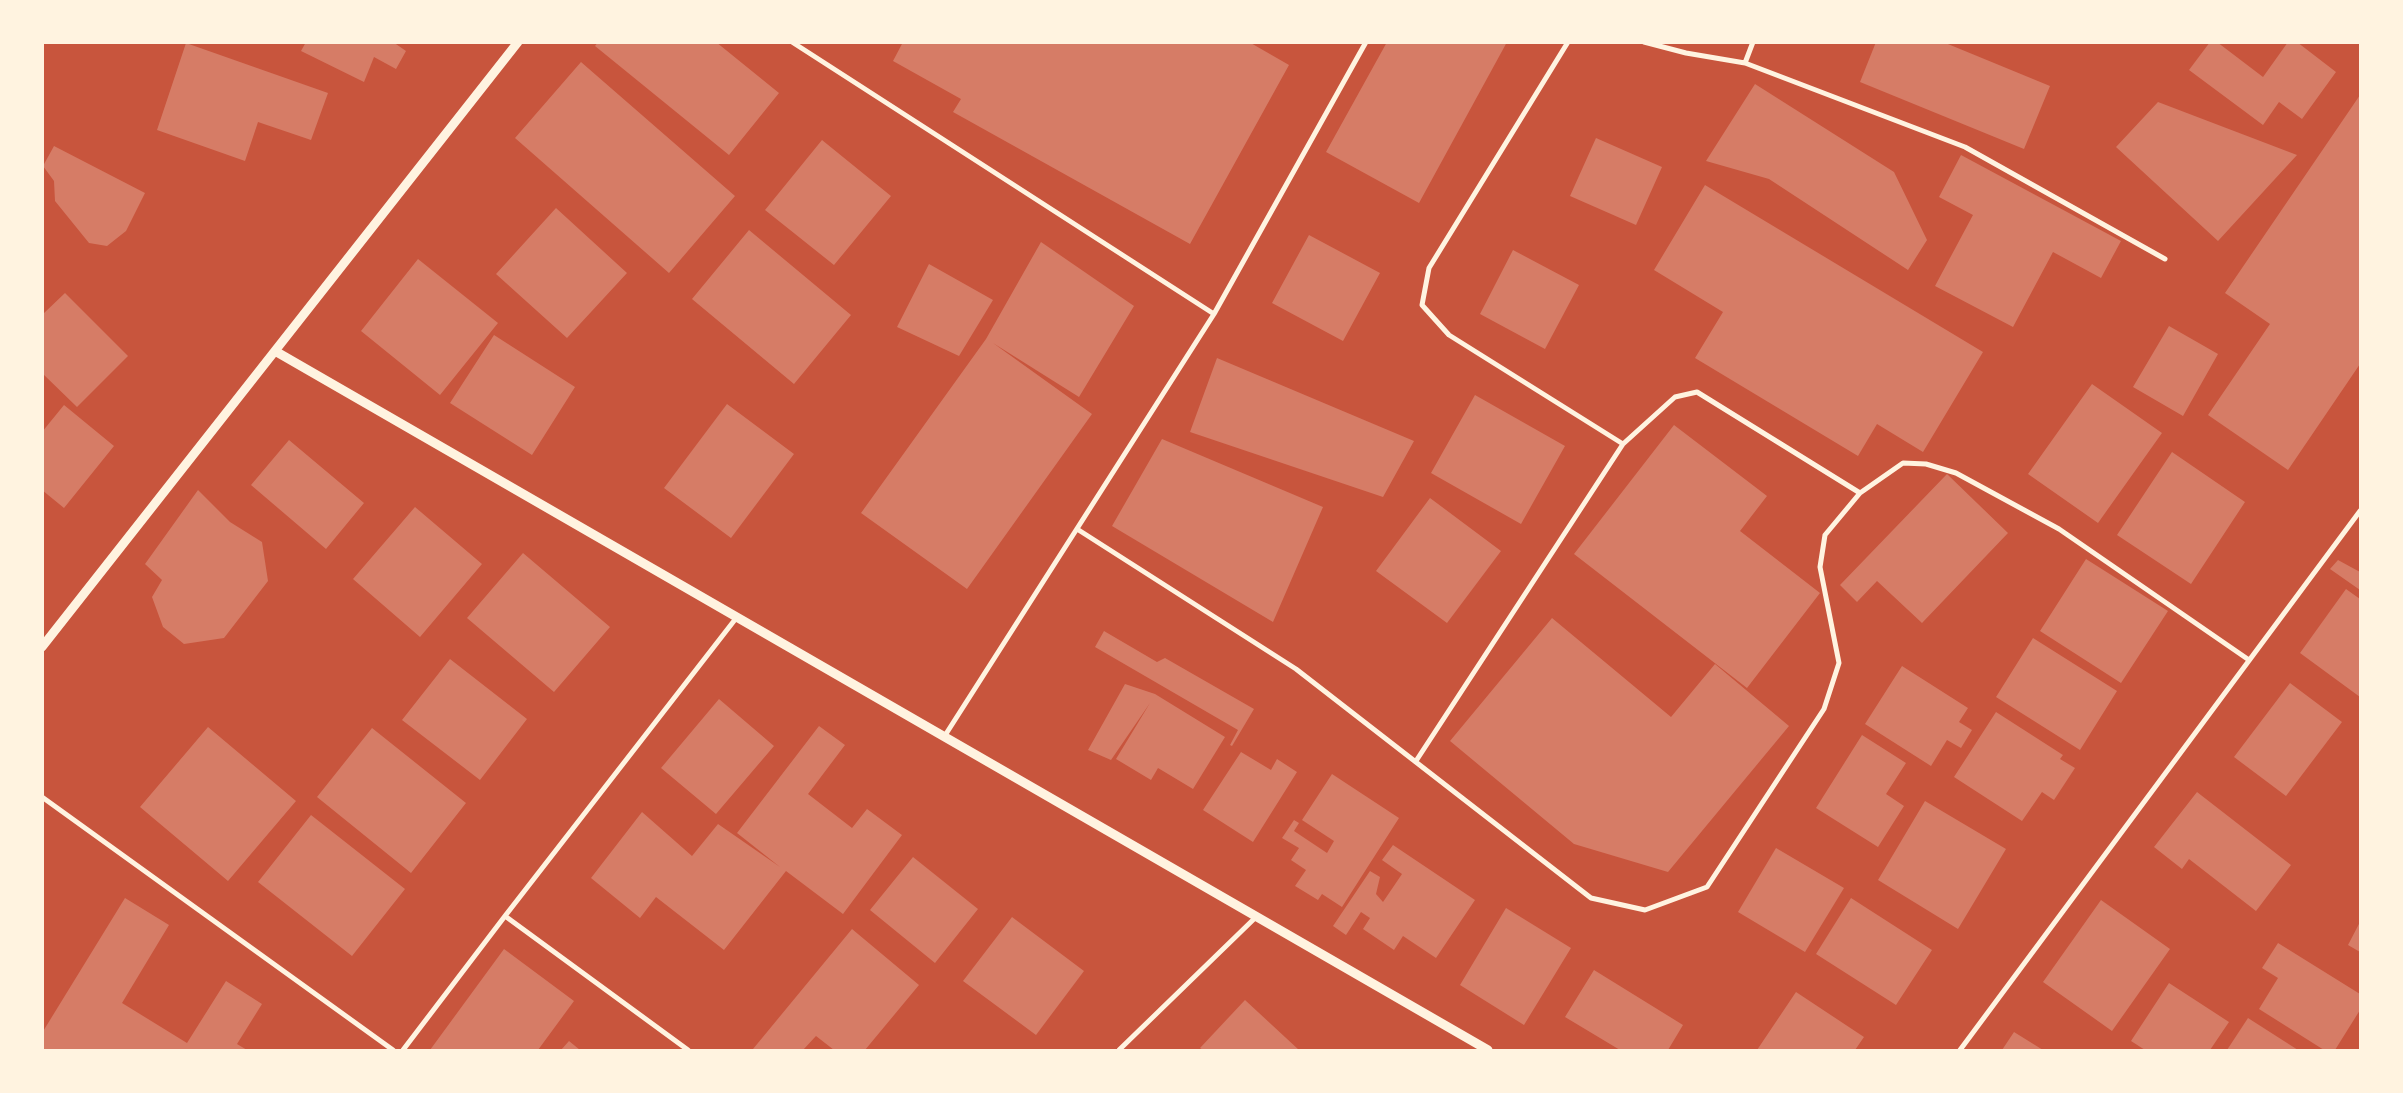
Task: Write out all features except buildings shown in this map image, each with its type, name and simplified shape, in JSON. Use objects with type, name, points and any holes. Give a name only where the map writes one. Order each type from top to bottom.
[{"type":"street","points":[[42,646],[518,42]]},
{"type":"street","points":[[792,42],[1214,314]]},
{"type":"street","points":[[944,737],[1214,314],[1366,42]]},
{"type":"street","points":[[1568,42],[1429,268],[1422,305],[1449,335],[1623,444]]},
{"type":"street","points":[[1644,42],[1686,54],[1745,63],[1965,147],[2166,259]]},
{"type":"street","points":[[1745,63],[1752,42]]},
{"type":"street","points":[[275,352],[1488,1050]]},
{"type":"street","points":[[1416,761],[1623,444],[1674,397],[1697,392],[1860,494]]},
{"type":"street","points":[[1077,529],[1296,669],[1591,898],[1645,910],[1706,887],[1824,709],[1838,663],[1820,567],[1825,535],[1860,494],[1903,463],[1926,464],[1956,473],[2059,529],[2249,660]]},
{"type":"street","points":[[1960,1050],[2360,511]]},
{"type":"street","points":[[403,1050],[737,617]]},
{"type":"street","points":[[42,797],[393,1050]]},
{"type":"street","points":[[505,916],[688,1050]]},
{"type":"street","points":[[1119,1050],[1256,917]]}]
